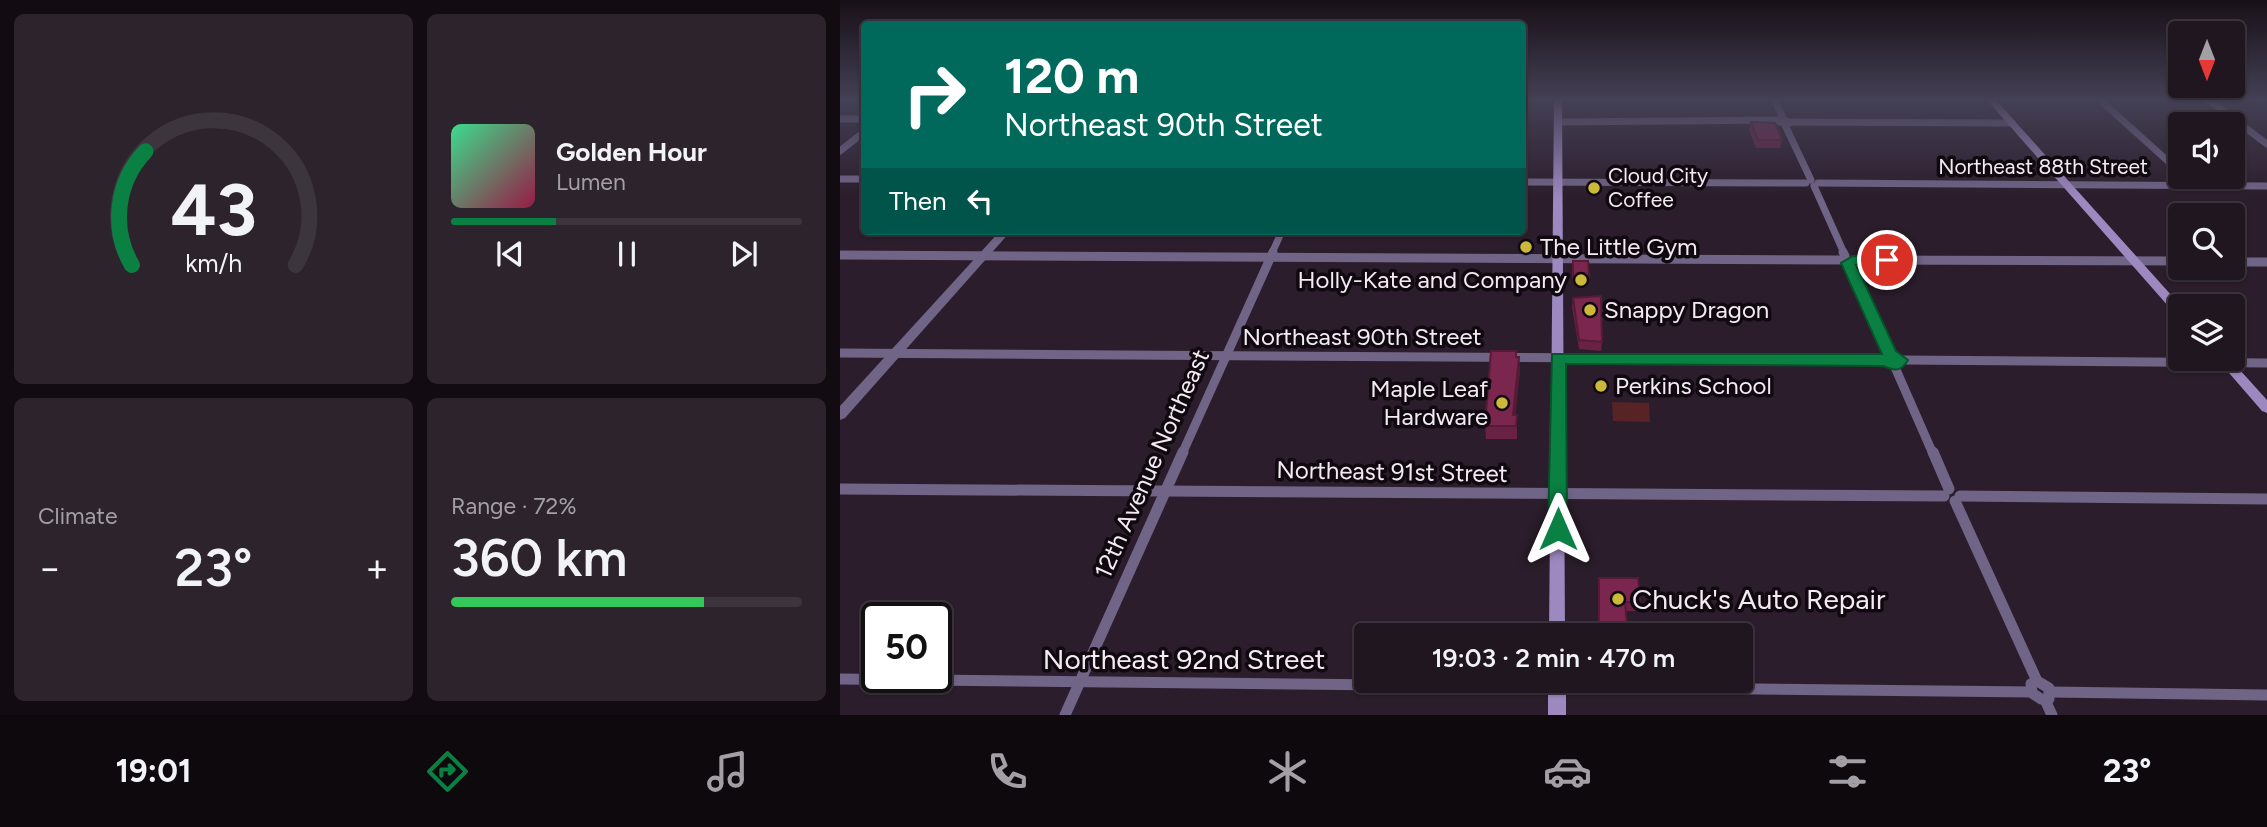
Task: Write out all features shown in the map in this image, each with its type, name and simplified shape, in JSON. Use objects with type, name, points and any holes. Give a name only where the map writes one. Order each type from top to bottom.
[{"type":"main road","points":[[1557,623],[1558,132]]},
{"type":"main road","points":[[2020,132],[2168,298]]},
{"type":"main road","points":[[2233,371],[2267,408]]},
{"type":"main road","points":[[1557,693],[1557,715]]},
{"type":"street","points":[[1790,132],[2034,686],[2046,685],[2052,715]]},
{"type":"street","points":[[2136,132],[2168,162]]},
{"type":"street","points":[[2251,132],[2267,144]]},
{"type":"street","points":[[840,151],[861,134]]},
{"type":"street","points":[[840,179],[861,179]]},
{"type":"street","name":"Northeast 88th Street","points":[[1526,182],[2168,185]]},
{"type":"street","name":"Northeast 88th Street","points":[[2245,186],[2267,186]]},
{"type":"street","points":[[840,415],[1002,235]]},
{"type":"street","name":"12th Avenue Northeast","points":[[1065,715],[1280,235]]},
{"type":"street","points":[[840,255],[2168,261]]},
{"type":"street","points":[[2245,262],[2267,262]]},
{"type":"street","name":"Northeast 90th Street","points":[[840,353],[2168,361]]},
{"type":"street","name":"Northeast 90th Street","points":[[2245,362],[2267,363]]},
{"type":"street","name":"Northeast 91st Street","points":[[840,489],[2267,499]]},
{"type":"street","name":"Northeast 92nd Street","points":[[840,679],[1354,683]]},
{"type":"street","name":"Northeast 92nd Street","points":[[1753,684],[2034,686]]},
{"type":"street","points":[[2048,696],[2267,695]]},
{"type":"shaded area","points":[[1612,402],[1649,403],[1650,422],[1613,421]]},
{"type":"building","points":[[1755,132],[1779,132],[1782,140],[1758,140]]},
{"type":"building","points":[[1573,261],[1588,261],[1589,278],[1573,278]]},
{"type":"building","points":[[1601,296],[1602,342],[1579,340],[1573,298]]},
{"type":"building","name":"Maple Leaf Hardware","points":[[1491,351],[1516,351],[1516,357],[1519,357],[1513,415],[1517,415],[1516,426],[1485,426]]},
{"type":"building","points":[[1599,578],[1638,578],[1640,602],[1625,602],[1627,623],[1599,623]]},
{"type":"place","name":"Cloud City Coffee","points":[[1594,188]]},
{"type":"place","name":"The Little Gym","points":[[1526,247]]},
{"type":"place","name":"Holly-Kate and Company","points":[[1581,280]]},
{"type":"place","name":"Snappy Dragon","points":[[1590,310]]},
{"type":"place","name":"Perkins School","points":[[1601,386]]},
{"type":"place","name":"Maple Leaf Hardware","points":[[1502,403]]},
{"type":"place","name":"Chuck's Auto Repair","points":[[1618,599]]},
{"type":"route","points":[[1558,529],[1558,358],[1885,360],[1896,365],[1900,360],[1889,354],[1848,263],[1853,260],[1887,260]]}]
